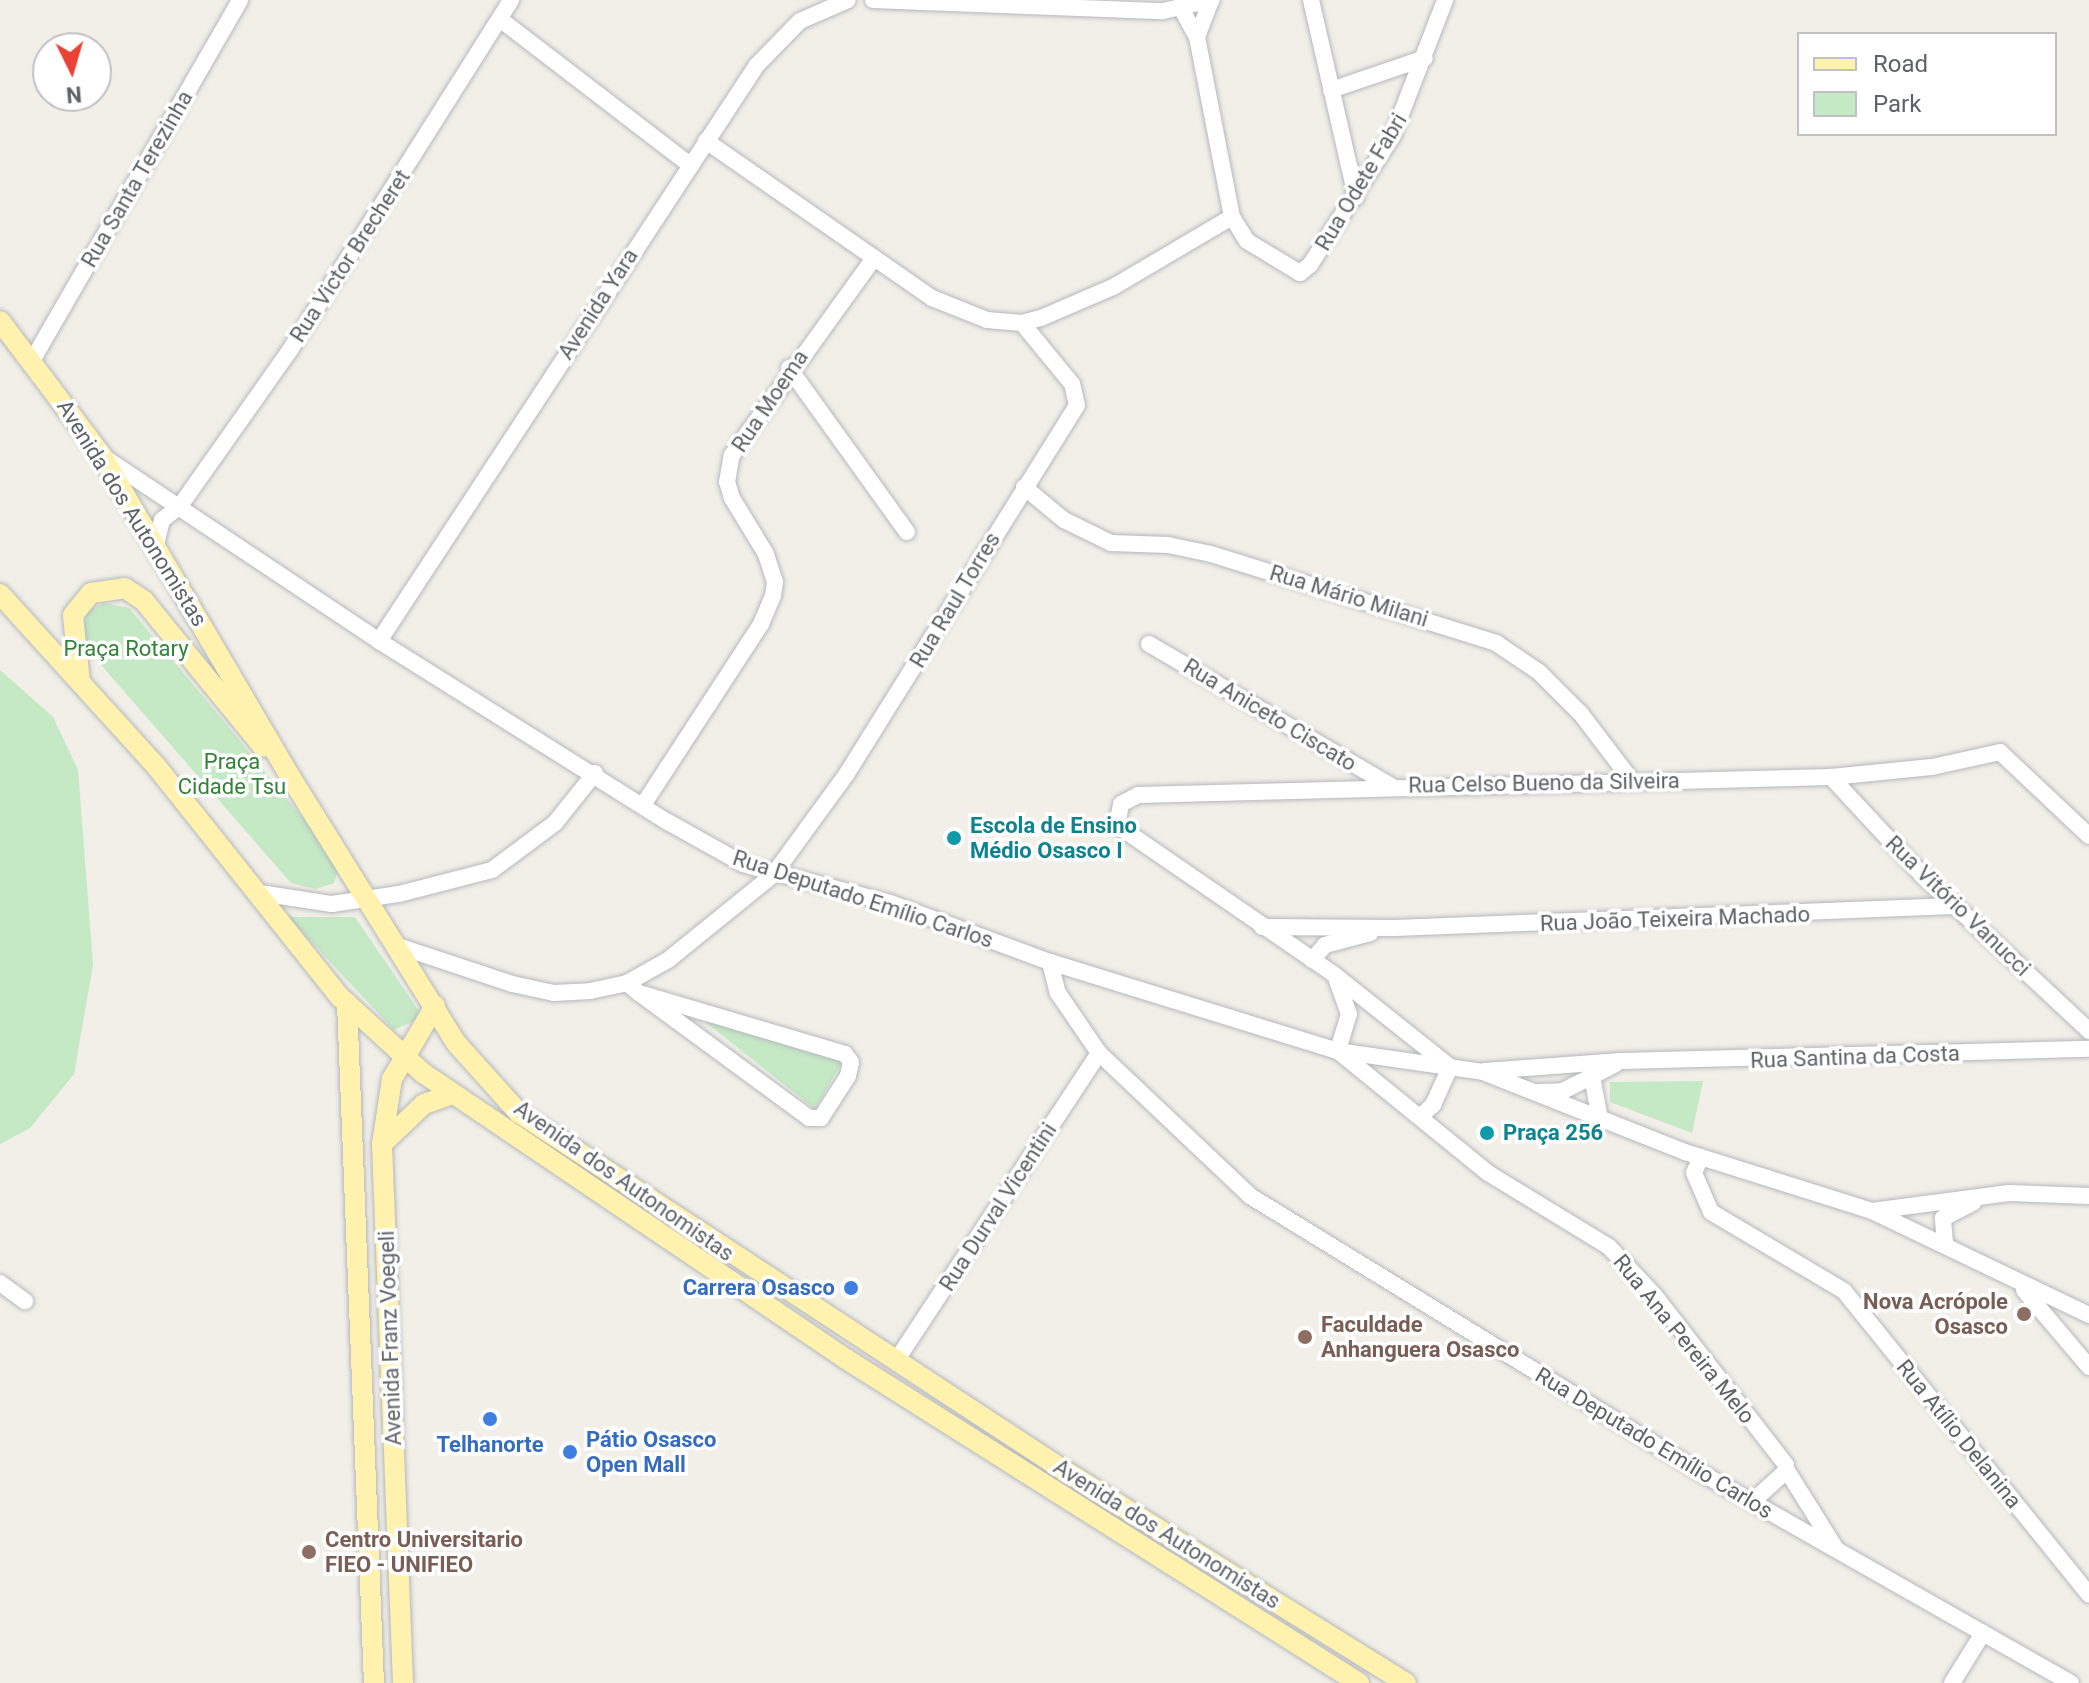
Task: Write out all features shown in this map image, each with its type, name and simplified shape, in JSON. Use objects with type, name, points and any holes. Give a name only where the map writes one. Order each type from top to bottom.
[{"type":"main road","name":"Avenida dos Autonomistas","points":[[0,321],[33,359],[102,456],[288,773],[457,1044],[519,1113],[896,1361],[1406,1683]]},
{"type":"main road","points":[[80,682],[73,615],[91,593],[125,588],[144,601],[197,671],[288,773]]},
{"type":"main road","name":"Avenida dos Autonomistas","points":[[0,594],[80,682],[260,893],[347,1003],[450,1095],[846,1359],[1359,1683]]},
{"type":"main road","name":"Avenida Franz Voegeli","points":[[347,1003],[374,1683]]},
{"type":"main road","name":"Avenida Franz Voegeli","points":[[403,1683],[382,1144],[392,1079],[403,1054],[435,1006]]},
{"type":"main road","points":[[382,1144],[424,1104],[450,1095]]},
{"type":"main road","points":[[356,1256],[387,1255]]},
{"type":"street","name":"Rua Santa Terezinha","points":[[33,359],[240,0]]},
{"type":"street","name":"Avenida Yara","points":[[379,641],[689,164],[786,32],[816,10],[848,0]]},
{"type":"street","points":[[873,0],[1182,10],[1212,0]]},
{"type":"street","points":[[1197,37],[1212,0]]},
{"type":"street","points":[[1311,0],[1356,197]]},
{"type":"street","name":"Rua Odete Fabri","points":[[1232,217],[1247,241],[1300,273],[1317,256],[1393,135],[1445,0]]},
{"type":"street","name":"Rua Victor Brecheret","points":[[180,506],[290,350],[501,20],[508,1]]},
{"type":"street","points":[[706,141],[932,298],[970,315],[1022,323],[1113,287],[1232,217],[1197,37],[1182,10]]},
{"type":"street","points":[[501,20],[689,164]]},
{"type":"street","points":[[1331,90],[1425,58]]},
{"type":"street","name":"Rua Moema","points":[[643,805],[761,624],[773,596],[772,570],[732,498],[728,469],[740,440],[789,368],[874,258]]},
{"type":"street","name":"Rua Raul Torres","points":[[633,988],[773,875],[846,775],[1078,399],[1072,384],[1022,323]]},
{"type":"street","points":[[789,368],[907,532]]},
{"type":"street","name":"Rua Deputado Emílio Carlos","points":[[102,456],[379,641],[716,850],[773,875],[893,904],[1050,962],[1058,993],[1099,1053],[1250,1196],[1423,1306],[1752,1502],[2071,1683]]},
{"type":"street","name":"Rua Mário Milani","points":[[1024,487],[1064,520],[1111,543],[1168,545],[1211,554],[1496,643],[1539,672],[1581,714],[1632,781]]},
{"type":"street","points":[[156,544],[162,520],[180,506]]},
{"type":"street","name":"Rua Aniceto Ciscato","points":[[1149,644],[1392,787]]},
{"type":"street","name":"Rua Celso Bueno da Silveira","points":[[1262,927],[1117,825],[1121,804],[1138,795],[1831,777],[1932,767],[1990,753],[2011,758],[2089,836]]},
{"type":"street","points":[[260,893],[305,904],[368,899],[492,870],[555,823],[595,773]]},
{"type":"street","name":"Rua Vitório Vanucci","points":[[1831,777],[1954,906],[2089,1031]]},
{"type":"street","name":"Rua João Teixeira Machado","points":[[1262,927],[1395,928],[1954,906]]},
{"type":"street","points":[[1262,927],[1385,1012],[1450,1067]]},
{"type":"street","name":"Rua João Teixeira Machado","points":[[1312,960],[1336,940],[1395,928]]},
{"type":"street","points":[[398,946],[554,993],[633,988],[845,1054],[851,1062],[848,1076],[821,1118],[809,1118],[633,988]]},
{"type":"street","points":[[1050,962],[1338,1051],[1483,1072],[1701,1157],[1872,1211],[1945,1243],[2020,1286],[2089,1315]]},
{"type":"street","points":[[1332,973],[1344,991],[1349,1014],[1338,1051]]},
{"type":"street","points":[[1349,1014],[1385,1012]]},
{"type":"street","name":"Rua Santina da Costa","points":[[1483,1072],[1621,1061],[2089,1049]]},
{"type":"street","name":"Rua Ana Pereira Melo","points":[[1338,1051],[1488,1173],[1625,1261],[1786,1469],[1837,1550]]},
{"type":"street","name":"Rua Durval Vicentini","points":[[896,1361],[1099,1053]]},
{"type":"street","name":"Rua Santina da Costa","points":[[1530,1092],[1563,1091],[1621,1061]]},
{"type":"street","points":[[1420,1117],[1433,1105],[1450,1067]]},
{"type":"street","points":[[1592,1076],[1600,1119]]},
{"type":"street","name":"Rua Atílio Delanina","points":[[1701,1157],[1694,1173],[1711,1212],[1844,1291],[2089,1595]]},
{"type":"street","points":[[1872,1211],[2009,1193],[2089,1196]]},
{"type":"street","points":[[1945,1243],[1943,1218],[1963,1206],[2009,1193]]},
{"type":"street","points":[[0,1283],[25,1301]]},
{"type":"street","points":[[2020,1286],[2089,1367]]},
{"type":"street","points":[[1752,1502],[1786,1469]]},
{"type":"street","points":[[1952,1683],[1983,1633]]},
{"type":"green space","points":[[104,603],[129,608],[231,730],[340,864],[334,883],[315,889],[291,883],[82,643],[87,611]]},
{"type":"green space","points":[[0,670],[53,717],[78,770],[93,965],[74,1074],[30,1128],[0,1144]]},
{"type":"green space","points":[[288,917],[355,917],[423,1017],[394,1030]]},
{"type":"green space","points":[[695,1014],[843,1061],[815,1109]]},
{"type":"green space","points":[[1703,1081],[1692,1133],[1610,1102],[1610,1082]]},
{"type":"place","name":"Escola de Ensino Médio Osasco I","points":[[954,838]]},
{"type":"place","name":"Praça 256","points":[[1487,1133]]},
{"type":"place","name":"Carrera Osasco","points":[[851,1288]]},
{"type":"place","name":"Nova Acrópole Osasco","points":[[2024,1314]]},
{"type":"place","name":"Faculdade Anhanguera Osasco","points":[[1305,1337]]},
{"type":"place","name":"Telhanorte","points":[[490,1419]]},
{"type":"place","name":"Pátio Osasco Open Mall","points":[[570,1452]]},
{"type":"place","name":"Centro Universitario FIEO - UNIFIEO","points":[[309,1552]]},
{"type":"park label","name":"Praça Rotary","points":[[126,649]]},
{"type":"park label","name":"Praça Cidade Tsu","points":[[232,774]]}]
